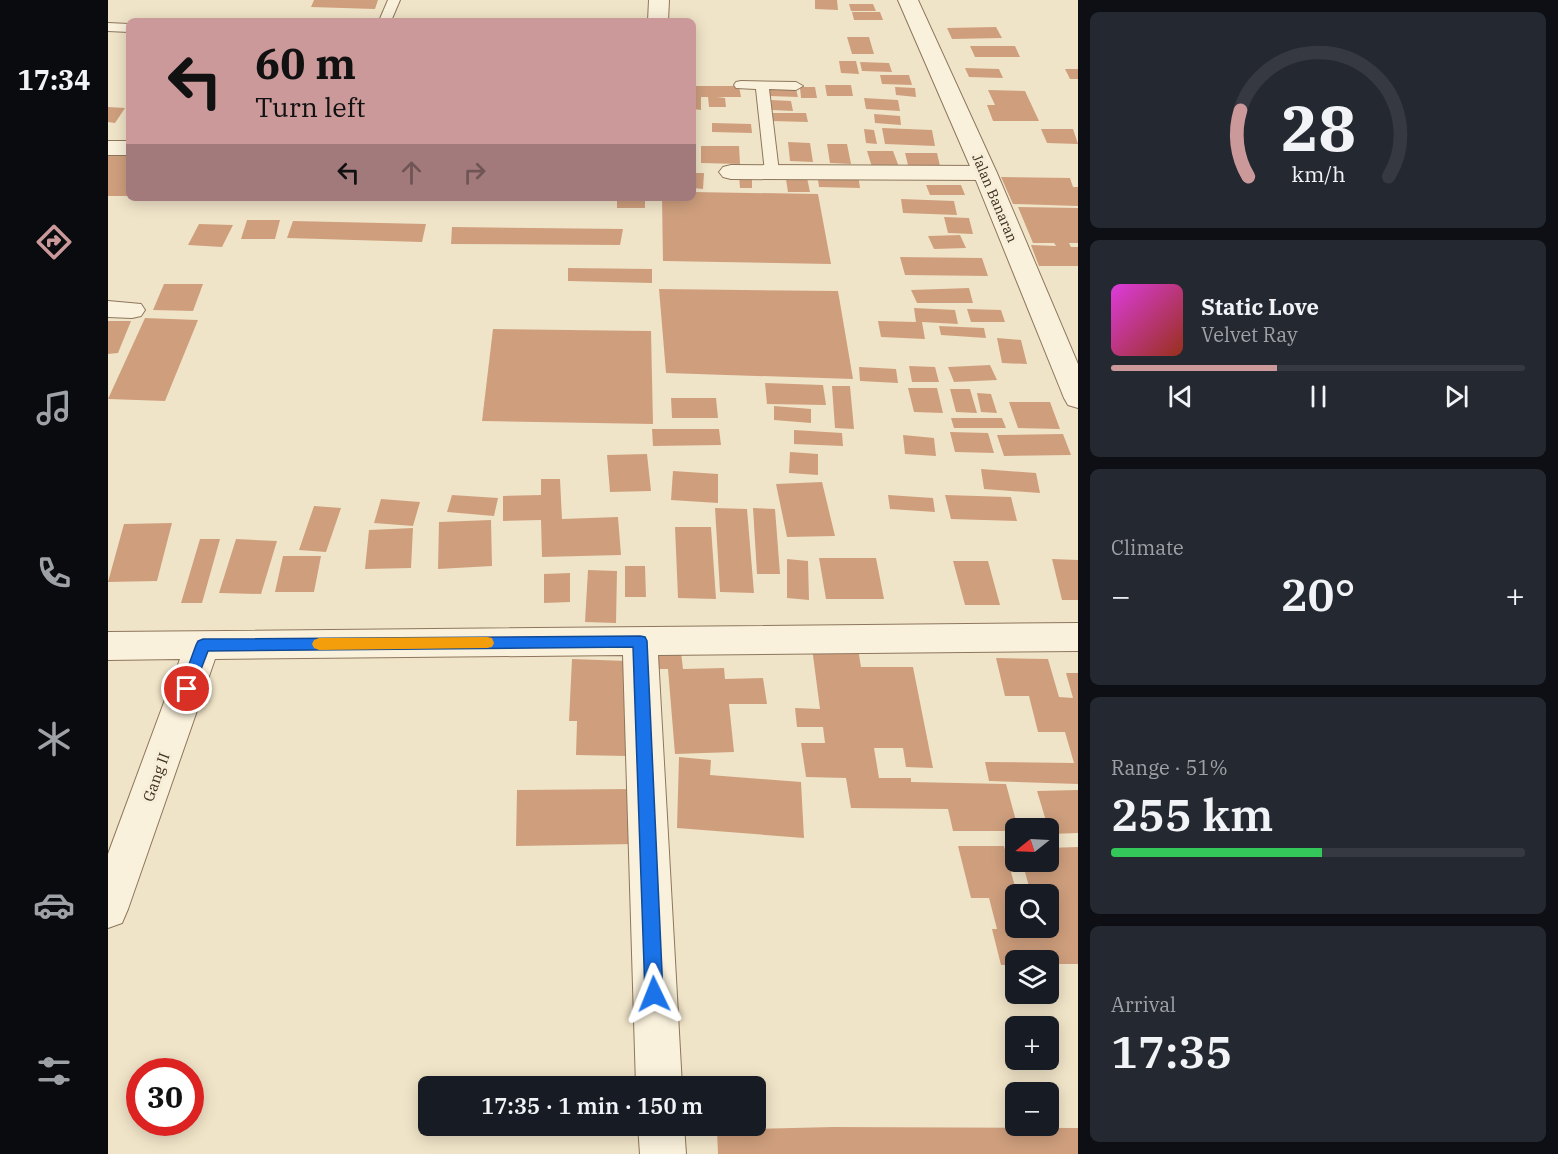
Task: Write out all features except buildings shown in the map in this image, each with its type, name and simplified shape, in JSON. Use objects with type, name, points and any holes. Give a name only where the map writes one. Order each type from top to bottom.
[{"type":"street","points":[[658,18],[659,0]]},
{"type":"street","name":"Jalan Banaran","points":[[908,0],[985,173],[1078,398]]},
{"type":"street","points":[[108,148],[126,148]]},
{"type":"street","points":[[731,172],[985,173]]},
{"type":"street","points":[[108,646],[1078,637]]},
{"type":"street","points":[[640,641],[659,1076]]},
{"type":"street","name":"Gang II","points":[[108,909],[203,645]]},
{"type":"street","points":[[662,1136],[663,1154]]},
{"type":"lane","points":[[386,18],[394,0]]},
{"type":"lane","points":[[108,27],[126,28]]},
{"type":"lane","points":[[741,85],[796,86]]},
{"type":"lane","points":[[762,86],[772,172]]},
{"type":"slow traffic","points":[[319,644],[487,643]]},
{"type":"route","points":[[187,689],[203,645],[640,641],[654,994]]}]
